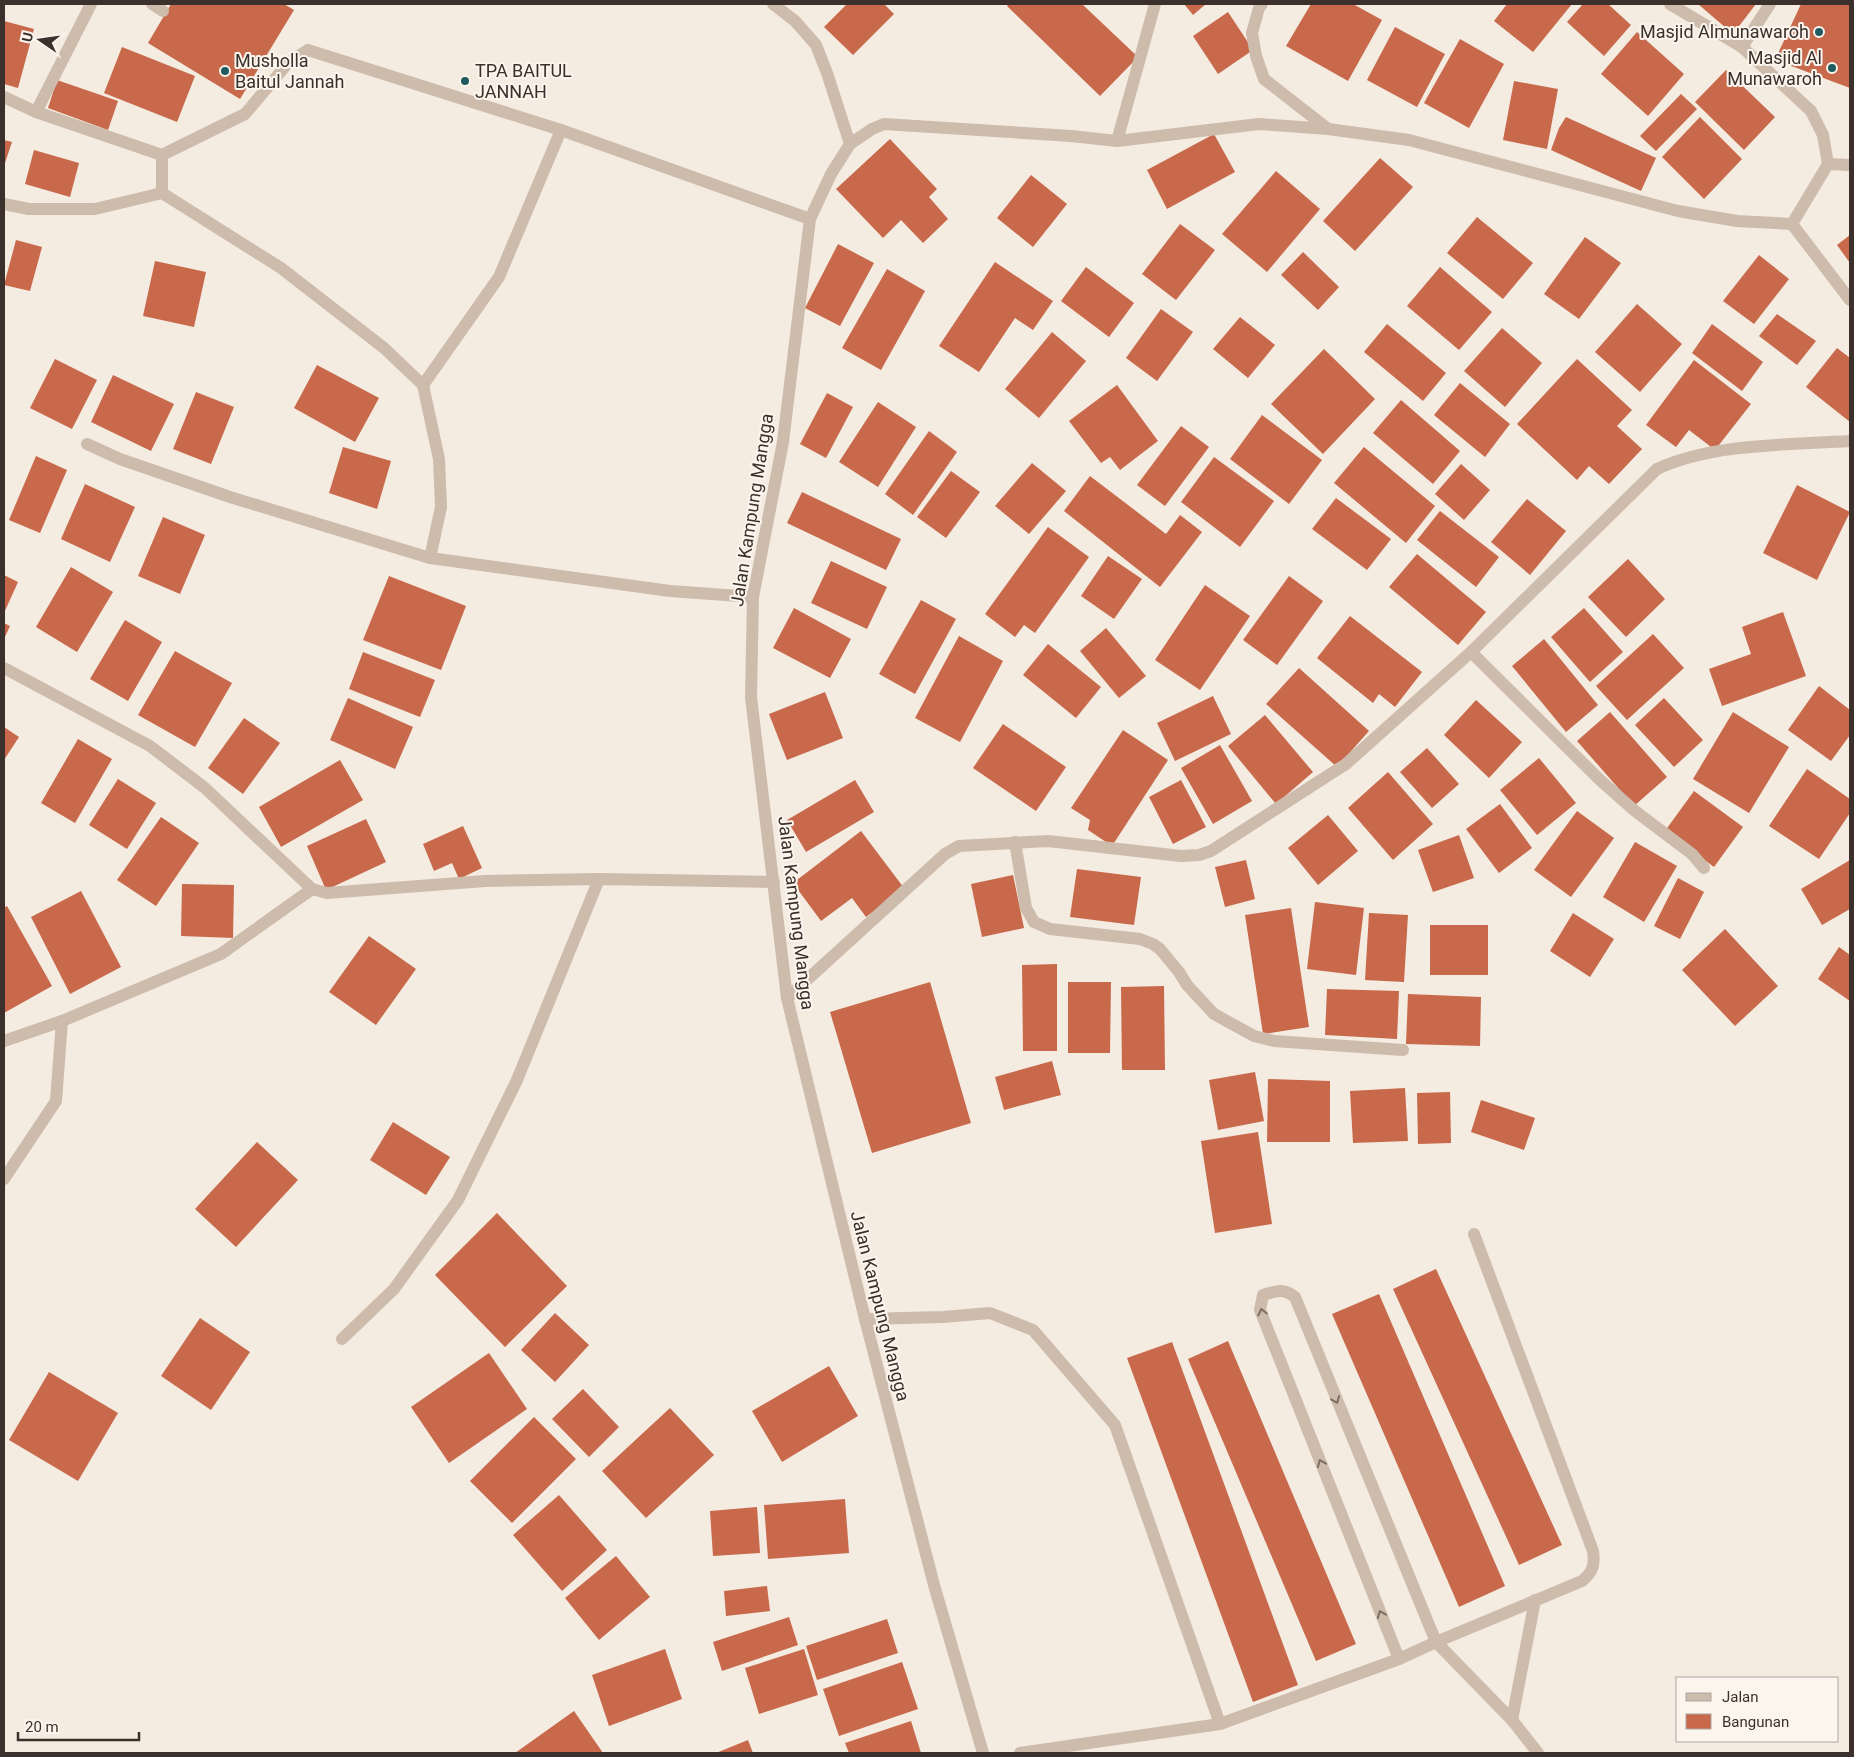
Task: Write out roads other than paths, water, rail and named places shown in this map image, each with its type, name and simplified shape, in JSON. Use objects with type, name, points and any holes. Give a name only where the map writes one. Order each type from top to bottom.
[{"type":"street","points":[[36,112],[91,4]]},
{"type":"street","points":[[152,4],[163,11]]},
{"type":"street","points":[[773,4],[795,21],[816,45],[850,144],[872,129],[884,124],[1070,136],[1117,141],[1260,124],[1328,129],[1409,140],[1678,211],[1737,221],[1792,224],[1850,300]]},
{"type":"street","points":[[1117,141],[1155,4]]},
{"type":"street","points":[[1262,4],[1259,8],[1252,33],[1256,56],[1264,79],[1328,129]]},
{"type":"street","points":[[1670,4],[1742,47],[1811,111],[1823,135],[1828,164],[1792,224]]},
{"type":"street","points":[[1742,47],[1770,4]]},
{"type":"street","points":[[4,97],[36,112],[162,154],[245,114],[288,63],[308,50],[561,130],[810,219]]},
{"type":"street","points":[[423,385],[499,277],[561,130]]},
{"type":"street","name":"Jalan Kampung Mangga","points":[[850,144],[831,174],[810,219],[783,442],[752,597],[751,697],[787,998],[865,1319],[934,1585],[983,1753]]},
{"type":"street","points":[[162,154],[162,193]]},
{"type":"street","points":[[1828,164],[1850,166]]},
{"type":"street","points":[[4,204],[29,209],[95,209],[162,193],[281,268],[384,348],[423,385],[439,459],[440,507],[430,558]]},
{"type":"street","points":[[787,998],[945,854],[959,846],[1048,841],[1181,856],[1200,855],[1211,851],[1346,764],[1471,652],[1658,469],[1676,460],[1727,450],[1850,440]]},
{"type":"street","points":[[87,444],[120,460],[230,497],[430,558],[670,591],[752,597]]},
{"type":"street","points":[[1471,652],[1600,781],[1635,811],[1692,854],[1704,868]]},
{"type":"street","points":[[4,668],[150,746],[205,788],[312,889],[327,893],[485,882],[599,879],[774,882]]},
{"type":"street","points":[[1015,842],[1026,908],[1034,922],[1050,929],[1140,939],[1154,944],[1179,972],[1187,985],[1214,1014],[1254,1036],[1274,1041],[1403,1050]]},
{"type":"street","points":[[342,1340],[394,1289],[458,1200],[517,1080],[599,879]]},
{"type":"street","points":[[4,1041],[62,1021],[221,954],[312,889]]},
{"type":"street","points":[[4,1179],[56,1101],[62,1021]]},
{"type":"street","points":[[1020,1753],[1220,1724],[1399,1659],[1582,1581],[1591,1574],[1594,1567],[1593,1551],[1474,1234]]},
{"type":"street","points":[[1399,1659],[1260,1310],[1263,1295],[1280,1290],[1288,1292],[1294,1297],[1436,1642],[1512,1720],[1538,1753]]},
{"type":"street","points":[[865,1319],[943,1317],[990,1313],[1034,1330],[1115,1424],[1220,1724]]},
{"type":"street","points":[[1512,1720],[1535,1600]]},
{"type":"place","name":"Masjid Almunawaroh","points":[[1819,32]]},
{"type":"place","name":"Masjid Al Munawaroh","points":[[1832,68]]},
{"type":"place","name":"Musholla Baitul Jannah","points":[[225,71]]},
{"type":"place","name":"TPA BAITUL JANNAH","points":[[465,81]]}]
